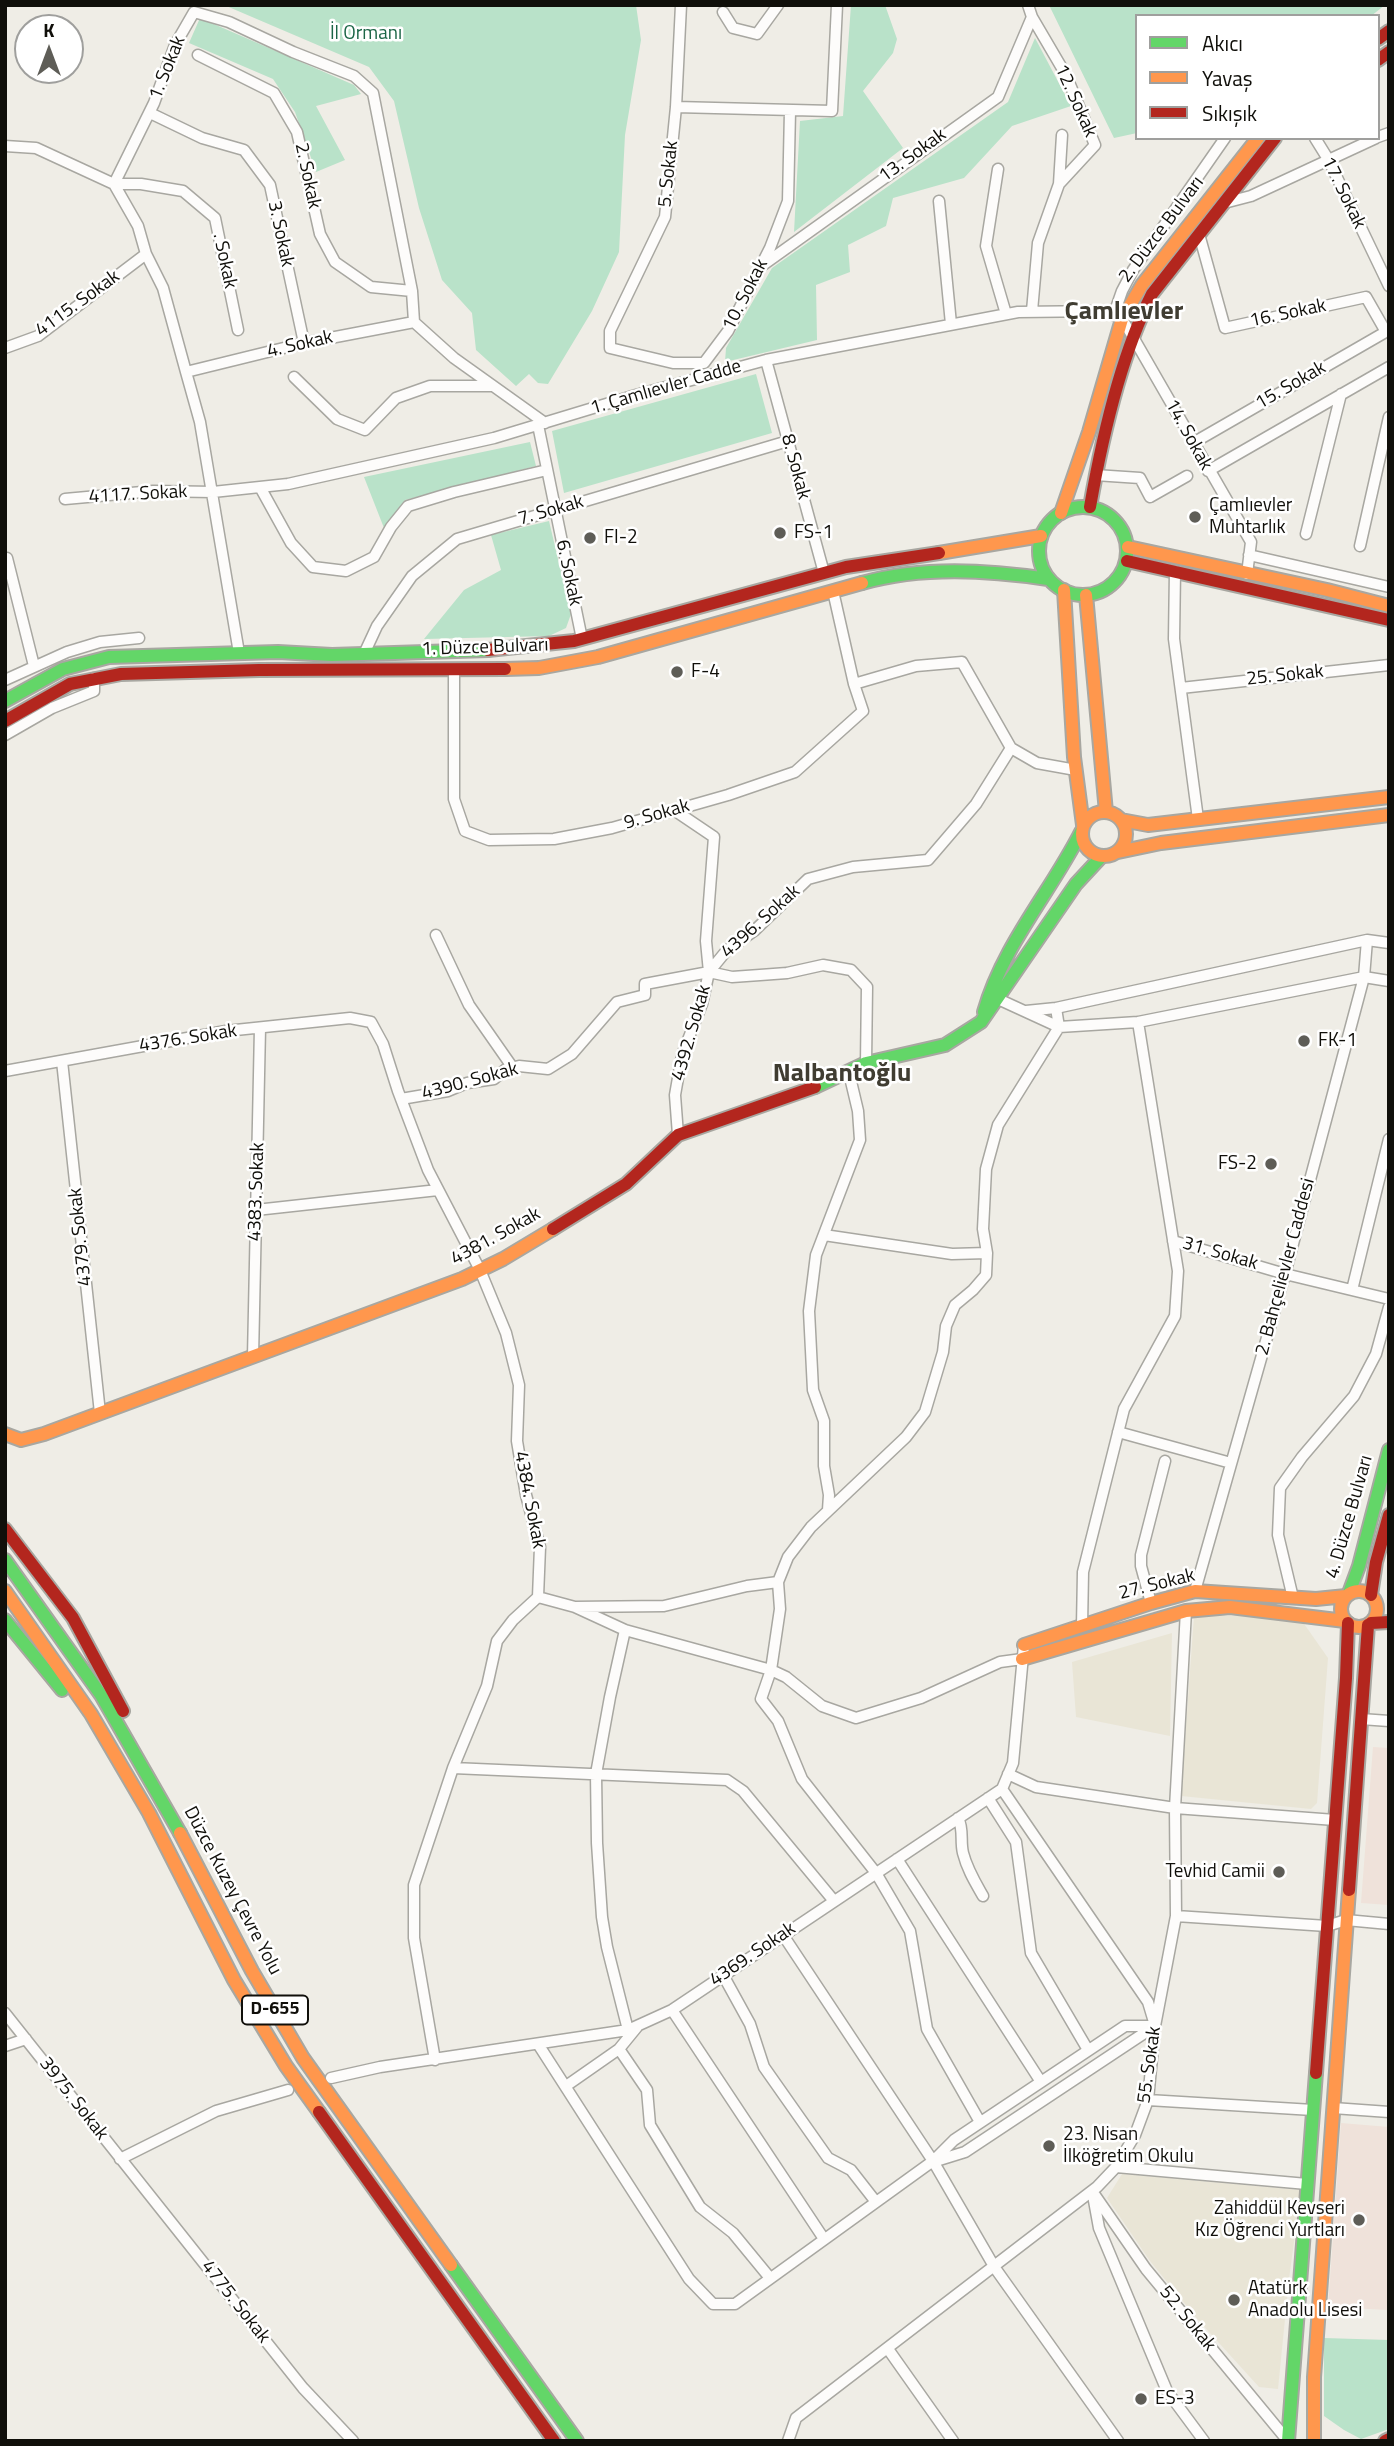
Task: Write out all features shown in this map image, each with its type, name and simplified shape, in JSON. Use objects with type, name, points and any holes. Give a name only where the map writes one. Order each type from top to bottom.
[{"type":"main road","name":"2. Düzce Bulvarı","points":[[1061,513],[1089,432],[1118,316],[1256,140]]},
{"type":"main road","name":"2. Düzce Bulvarı","points":[[1090,507],[1100,449],[1137,323],[1152,294],[1273,140]]},
{"type":"main road","points":[[1075,507],[1090,507],[1104,512],[1116,521],[1124,533],[1128,547],[1127,561],[1112,585],[1100,592],[1072,594],[1048,579],[1041,565],[1041,536],[1049,523],[1061,513],[1075,507]]},
{"type":"main road","name":"1. Düzce Bulvarı","points":[[5,701],[44,678],[86,662],[109,657],[503,649],[582,639],[889,558],[1010,544],[1041,536]]},
{"type":"main road","points":[[1128,547],[1389,606]]},
{"type":"main road","points":[[1127,561],[1389,620]]},
{"type":"main road","name":"1. Düzce Bulvarı","points":[[5,721],[70,684],[121,674],[539,668],[598,657],[875,579],[936,572],[992,570],[1048,579]]},
{"type":"main road","points":[[1063,590],[1084,846],[1101,857]]},
{"type":"main road","points":[[1086,595],[1106,812]]},
{"type":"main road","points":[[994,993],[1005,955],[1056,877],[1092,815],[1106,812],[1121,820],[1148,825],[1389,797]]},
{"type":"main road","points":[[994,993],[1076,884],[1101,857],[1161,843],[1389,815]]},
{"type":"main road","points":[[1118,852],[1123,847],[1126,833],[1121,820]]},
{"type":"main road","name":"4381. Sokak","points":[[5,1434],[21,1440],[44,1434],[462,1279],[503,1258],[626,1184],[678,1135],[826,1083],[866,1063],[945,1045],[981,1023],[994,993]]},
{"type":"main road","name":"4. Düzce Bulvarı","points":[[1347,1594],[1359,1566],[1389,1450]]},
{"type":"main road","name":"4. Düzce Bulvarı","points":[[1372,1596],[1376,1562],[1389,1515]]},
{"type":"main road","points":[[5,1529],[73,1618],[96,1658],[168,1810]]},
{"type":"main road","name":"Düzce Kuzey Çevre Yolu","points":[[5,1560],[101,1695],[168,1810],[251,1971],[303,2058],[577,2441]]},
{"type":"main road","points":[[1288,2441],[1346,1678],[1346,1622],[1341,1605],[1347,1594],[1360,1590],[1389,1602]]},
{"type":"main road","name":"Düzce Kuzey Çevre Yolu","points":[[5,1591],[91,1714],[149,1813],[234,1980],[286,2066],[554,2441]]},
{"type":"main road","name":"27. Sokak","points":[[1024,1645],[1195,1591],[1316,1599],[1347,1594]]},
{"type":"main road","points":[[1314,2441],[1314,2377],[1346,1920],[1369,1624],[1377,1614],[1376,1602],[1372,1596]]},
{"type":"main road","points":[[1022,1659],[1186,1611],[1230,1607],[1346,1622],[1360,1627],[1389,1622]]},
{"type":"main road","points":[[5,1619],[73,1703],[149,1813]]},
{"type":"street","name":"5. Sokak","points":[[681,5],[676,107],[665,217],[610,331],[610,348],[673,363],[705,363]]},
{"type":"street","points":[[723,12],[733,28],[757,34],[778,5]]},
{"type":"street","points":[[676,107],[832,111],[837,5]]},
{"type":"street","name":"12. Sokak","points":[[1028,5],[1032,17],[1066,75],[1095,145],[1059,184],[1038,243],[1032,311]]},
{"type":"street","name":"1. Sokak","points":[[114,184],[150,113],[175,44],[194,12],[229,22],[293,52],[354,76],[373,93],[412,291],[414,322]]},
{"type":"street","name":"13. Sokak","points":[[760,268],[998,97],[1032,17]]},
{"type":"street","name":"2. Sokak","points":[[198,55],[274,93],[297,132],[320,234],[335,262],[370,287],[412,291]]},
{"type":"street","name":"10. Sokak","points":[[705,363],[728,331],[760,268],[788,201],[790,111]]},
{"type":"street","name":"3. Sokak","points":[[150,113],[202,138],[244,150],[270,185],[304,343]]},
{"type":"street","points":[[1059,184],[1062,135]]},
{"type":"street","points":[[1118,316],[1122,291],[1133,270],[1224,140]]},
{"type":"street","name":"17. Sokak","points":[[1316,140],[1389,286]]},
{"type":"street","points":[[1224,203],[1251,196],[1372,140]]},
{"type":"street","points":[[5,146],[36,148],[114,184],[138,226],[146,254],[163,288],[200,422],[239,653]]},
{"type":"street","points":[[998,169],[986,246],[1006,314]]},
{"type":"street","name":". Sokak","points":[[114,184],[141,184],[183,191],[215,218],[238,330]]},
{"type":"street","points":[[939,201],[951,324]]},
{"type":"street","name":"16. Sokak","points":[[1199,234],[1225,328],[1366,297],[1388,331]]},
{"type":"street","name":"4115. Sokak","points":[[5,348],[38,336],[146,254]]},
{"type":"street","name":"1. Çamlıevler Cadde","points":[[213,492],[288,484],[494,438],[766,360],[951,324],[1032,311],[1104,311],[1118,316]]},
{"type":"street","name":"14. Sokak","points":[[1118,316],[1133,337],[1251,542],[1247,574]]},
{"type":"street","points":[[414,322],[454,358],[541,424]]},
{"type":"street","name":"4. Sokak","points":[[186,372],[304,343],[414,322]]},
{"type":"street","name":"15. Sokak","points":[[1193,443],[1388,331]]},
{"type":"street","name":"8. Sokak","points":[[766,360],[824,573]]},
{"type":"street","points":[[705,363],[707,376]]},
{"type":"street","name":"15. Sokak","points":[[1208,471],[1389,367]]},
{"type":"street","points":[[294,377],[337,419],[365,430],[396,398],[430,386],[494,386]]},
{"type":"street","points":[[1306,534],[1341,394]]},
{"type":"street","points":[[1360,546],[1389,417]]},
{"type":"street","name":"6. Sokak","points":[[541,424],[547,470],[582,639]]},
{"type":"street","name":"7. Sokak","points":[[364,653],[377,626],[412,576],[457,539],[788,441]]},
{"type":"street","points":[[260,487],[291,543],[313,567],[346,571],[374,557],[391,527],[408,506],[547,470]]},
{"type":"street","points":[[1096,475],[1140,478],[1150,497],[1187,477]]},
{"type":"street","name":"4117. Sokak","points":[[65,499],[153,491],[213,492]]},
{"type":"street","points":[[1249,555],[1389,587]]},
{"type":"street","points":[[7,558],[34,666]]},
{"type":"street","points":[[1174,571],[1174,639],[1198,819]]},
{"type":"street","name":"9. Sokak","points":[[454,670],[454,799],[465,831],[489,840],[554,839],[612,828],[795,772],[863,711],[854,684],[833,591]]},
{"type":"street","points":[[5,680],[67,652],[100,642],[139,638]]},
{"type":"street","points":[[854,684],[916,666],[962,662],[1012,748],[1037,763],[1076,770]]},
{"type":"street","name":"25. Sokak","points":[[1181,688],[1389,665]]},
{"type":"street","points":[[5,735],[52,708],[94,691],[94,678]]},
{"type":"street","name":"4396. Sokak","points":[[709,972],[727,950],[754,931],[808,879],[853,867],[928,860],[976,804],[1012,748]]},
{"type":"street","points":[[674,810],[714,837],[706,941],[709,972],[732,977],[787,974],[823,965],[850,970],[867,987],[866,1063]]},
{"type":"street","points":[[436,935],[469,1005],[513,1068]]},
{"type":"street","points":[[1026,1012],[1367,940],[1389,943]]},
{"type":"street","name":"2. Bahçelievler Caddesi","points":[[1195,1591],[1285,1274],[1364,976],[1367,940]]},
{"type":"street","name":"4390. Sokak","points":[[401,1099],[494,1079],[506,1069],[548,1069],[572,1054],[617,1002],[645,995],[645,984],[709,972]]},
{"type":"street","name":"4392. Sokak","points":[[678,1135],[675,1095],[682,1055],[702,1004],[709,972]]},
{"type":"street","points":[[994,993],[1059,1027],[1138,1023],[1364,976],[1389,981]]},
{"type":"street","points":[[980,2122],[927,2029],[910,1931],[876,1873],[802,1779],[778,1721],[761,1699],[771,1670],[780,1609],[778,1582],[788,1557],[811,1527],[906,1437],[925,1412],[943,1352],[946,1326],[955,1305],[986,1275],[987,1253],[982,1229],[986,1169],[998,1125],[1059,1027],[1056,1007]]},
{"type":"street","name":"4376. Sokak","points":[[5,1071],[226,1031],[350,1018],[371,1023]]},
{"type":"street","name":"4384. Sokak","points":[[371,1023],[383,1044],[428,1170],[480,1270],[506,1334],[519,1385],[517,1440],[526,1494],[540,1547],[538,1597]]},
{"type":"street","points":[[1082,1626],[1083,1572],[1124,1409],[1174,1316],[1178,1271],[1138,1023]]},
{"type":"street","name":"4383. Sokak","points":[[253,1357],[260,1028]]},
{"type":"street","name":"4379. Sokak","points":[[62,1061],[100,1413]]},
{"type":"street","points":[[828,1510],[824,1421],[813,1390],[809,1311],[816,1255],[860,1140],[858,1111],[849,1073]]},
{"type":"street","points":[[1352,1290],[1389,1139]]},
{"type":"street","points":[[256,1210],[438,1190]]},
{"type":"street","points":[[824,1235],[952,1254],[987,1253]]},
{"type":"street","name":"31. Sokak","points":[[1173,1241],[1285,1274],[1389,1299]]},
{"type":"street","points":[[1293,1598],[1278,1535],[1280,1488],[1302,1457],[1354,1396],[1376,1354],[1389,1307]]},
{"type":"street","points":[[1118,1432],[1231,1464]]},
{"type":"street","points":[[1151,1603],[1141,1566],[1141,1555],[1165,1461]]},
{"type":"street","points":[[575,1606],[664,1606],[747,1586],[778,1582]]},
{"type":"street","points":[[435,2060],[424,1983],[414,1938],[414,1885],[453,1768],[487,1686],[497,1641],[513,1620],[538,1597],[575,1606],[625,1630],[771,1670],[786,1676],[822,1706],[856,1718],[921,1698],[1000,1662],[1024,1645]]},
{"type":"street","name":"55. Sokak","points":[[788,2441],[796,2418],[1092,2192],[1116,2167],[1135,2135],[1148,2101],[1155,2026],[1176,1916],[1175,1808],[1186,1611]]},
{"type":"street","points":[[625,1630],[596,1774],[602,1917],[628,2030]]},
{"type":"street","points":[[1024,1645],[1013,1763],[1002,1788],[1148,2002],[1155,2026]]},
{"type":"street","points":[[1000,1662],[1022,1659]]},
{"type":"street","points":[[1362,1719],[1389,1721]]},
{"type":"street","points":[[453,1768],[727,1780],[743,1791],[834,1901]]},
{"type":"street","points":[[1008,1774],[1036,1787],[1175,1808],[1335,1820]]},
{"type":"street","name":"4369. Sokak","points":[[331,2078],[380,2067],[628,2030],[671,2010],[1002,1788]]},
{"type":"street","points":[[988,1798],[1016,1842],[1031,1953],[1088,2050]]},
{"type":"street","points":[[958,1818],[962,1851],[969,1872],[983,1896]]},
{"type":"street","points":[[897,1859],[1041,2081]]},
{"type":"street","points":[[1176,1916],[1327,1926],[1346,1920],[1389,1924]]},
{"type":"street","points":[[783,1935],[933,2161],[995,2267],[1116,2440]]},
{"type":"street","points":[[723,1975],[750,2024],[764,2067],[828,2158],[850,2170],[876,2202]]},
{"type":"street","points":[[671,2010],[824,2239]]},
{"type":"street","name":"3975. Sokak","points":[[5,2013],[120,2159]]},
{"type":"street","points":[[566,2086],[619,2049],[639,2025]]},
{"type":"street","points":[[538,2044],[689,2279],[713,2304],[735,2304],[933,2161],[954,2140],[1041,2081],[1125,2026],[1155,2026]]},
{"type":"street","points":[[933,2161],[965,2152],[1155,2026]]},
{"type":"street","name":"3975. Sokak","points":[[5,2046],[26,2039]]},
{"type":"street","points":[[619,2049],[647,2090],[650,2125],[701,2207],[733,2233],[770,2278]]},
{"type":"street","points":[[120,2159],[216,2111],[288,2090]]},
{"type":"street","points":[[1148,2101],[1313,2110]]},
{"type":"street","points":[[1333,2108],[1389,2112]]},
{"type":"street","name":"4775. Sokak","points":[[120,2159],[303,2388],[353,2441]]},
{"type":"street","points":[[1116,2167],[1307,2184]]},
{"type":"street","points":[[1092,2192],[1099,2228],[1167,2391],[1204,2441]]},
{"type":"street","name":"52. Sokak","points":[[1092,2192],[1146,2269],[1288,2441]]},
{"type":"street","points":[[888,2348],[953,2441]]},
{"type":"shaded area","points":[[1194,1616],[1300,1618],[1328,1658],[1317,1803],[1311,1809],[1181,1796]]},
{"type":"shaded area","points":[[1172,1633],[1170,1736],[1076,1717],[1072,1662]]},
{"type":"shaded area","points":[[1373,1747],[1389,1748],[1389,1905],[1361,1903]]},
{"type":"shaded area","name":"Zahiddül Kevseri Kız Öğrenci Yurtları","points":[[1341,2123],[1389,2127],[1389,2310],[1328,2307]]},
{"type":"shaded area","name":"Atatürk Anadolu Lisesi","points":[[1122,2174],[1301,2190],[1278,2389],[1259,2387],[1199,2321],[1150,2261],[1107,2198]]},
{"type":"green space","name":"İl Ormanı","points":[[224,5],[636,5],[641,40],[625,135],[619,252],[592,311],[548,384],[538,383],[529,374],[516,386],[476,350],[472,313],[442,280],[419,208],[394,101],[369,67]]},
{"type":"green space","points":[[851,5],[885,5],[897,39],[893,53],[863,91],[903,148],[794,232],[800,121],[843,116]]},
{"type":"green space","points":[[1049,5],[1385,5],[1374,14],[1135,14],[1135,133],[1114,138]]},
{"type":"green space","points":[[200,18],[354,85],[361,94],[316,106],[345,160],[316,172],[295,112],[273,79],[189,43]]},
{"type":"green space","points":[[1035,38],[1071,106],[1012,126],[964,178],[893,198],[886,226],[848,245],[850,272],[816,285],[817,340],[725,362],[726,348],[772,268],[1008,102]]},
{"type":"green space","points":[[756,374],[772,433],[564,493],[552,431]]},
{"type":"green space","points":[[530,442],[536,466],[405,500],[384,528],[364,477]]},
{"type":"green space","points":[[549,521],[571,614],[566,628],[549,636],[424,639],[464,590],[501,570],[491,535]]},
{"type":"green space","points":[[1324,2338],[1389,2340],[1389,2429],[1361,2439],[1324,2416]]},
{"type":"traffic: fast","points":[[1083,507],[1100,510],[1114,520],[1124,534],[1127,551],[1124,568],[1114,582],[1100,592],[1083,595],[1066,592],[1052,582],[1042,568],[1039,551],[1042,534],[1052,520],[1066,510],[1083,507]]},
{"type":"traffic: fast","points":[[862,583],[908,574],[955,571],[1048,579]]},
{"type":"traffic: fast","points":[[5,701],[63,669],[109,657],[278,652],[332,655],[488,650]]},
{"type":"traffic: fast","points":[[984,1012],[1003,964],[1081,832]]},
{"type":"traffic: fast","points":[[815,1087],[866,1063],[945,1045],[981,1022],[1076,884],[1101,857]]},
{"type":"traffic: fast","points":[[1349,1593],[1359,1566],[1389,1450]]},
{"type":"traffic: fast","points":[[5,1560],[101,1695],[180,1833]]},
{"type":"traffic: fast","points":[[5,1620],[62,1690]]},
{"type":"traffic: fast","points":[[1288,2441],[1316,2073]]},
{"type":"traffic: fast","points":[[451,2265],[577,2441]]},
{"type":"traffic: slow","points":[[1061,513],[1089,432],[1122,319],[1142,285],[1256,140]]},
{"type":"traffic: slow","points":[[939,553],[1041,536]]},
{"type":"traffic: slow","points":[[1128,547],[1389,606]]},
{"type":"traffic: slow","points":[[505,669],[539,668],[598,657],[862,583]]},
{"type":"traffic: slow","points":[[1064,590],[1074,757],[1083,825]]},
{"type":"traffic: slow","points":[[1086,595],[1106,812]]},
{"type":"traffic: slow","points":[[1121,820],[1148,825],[1389,797]]},
{"type":"traffic: slow","points":[[1104,812],[1113,813],[1120,818],[1125,825],[1126,834],[1125,843],[1120,850],[1113,855],[1104,856],[1095,855],[1088,850],[1083,843],[1082,834],[1083,825],[1088,818],[1095,813],[1104,812]]},
{"type":"traffic: slow","points":[[1118,852],[1161,843],[1389,815]]},
{"type":"traffic: slow","points":[[5,1434],[21,1440],[44,1434],[462,1279],[503,1259],[553,1229]]},
{"type":"traffic: slow","points":[[5,1591],[91,1714],[149,1813],[234,1980],[286,2066],[319,2112]]},
{"type":"traffic: slow","points":[[1024,1645],[1195,1591],[1316,1599],[1346,1596]]},
{"type":"traffic: slow","points":[[1359,1591],[1372,1596],[1377,1609],[1372,1622],[1359,1627],[1346,1622],[1341,1609],[1346,1596],[1359,1591]]},
{"type":"traffic: slow","points":[[1022,1659],[1186,1611],[1230,1607],[1345,1621]]},
{"type":"traffic: slow","points":[[180,1833],[252,1971],[303,2058],[451,2265]]},
{"type":"traffic: slow","points":[[1314,2441],[1314,2377],[1349,1890]]},
{"type":"traffic: jam","points":[[1380,38],[1389,31]]},
{"type":"traffic: jam","points":[[1380,59],[1389,52]]},
{"type":"traffic: jam","points":[[1090,507],[1100,453],[1121,371],[1152,294],[1273,140]]},
{"type":"traffic: jam","points":[[488,650],[574,641],[846,567],[939,553]]},
{"type":"traffic: jam","points":[[1127,561],[1389,620]]},
{"type":"traffic: jam","points":[[5,721],[70,684],[121,674],[259,670],[505,669]]},
{"type":"traffic: jam","points":[[553,1229],[626,1184],[678,1135],[815,1087]]},
{"type":"traffic: jam","points":[[1371,1595],[1376,1562],[1389,1515]]},
{"type":"traffic: jam","points":[[5,1529],[73,1618],[123,1711]]},
{"type":"traffic: jam","points":[[1371,1623],[1389,1622]]},
{"type":"traffic: jam","points":[[1316,2073],[1348,1623]]},
{"type":"traffic: jam","points":[[1349,1890],[1368,1625]]},
{"type":"traffic: jam","points":[[319,2112],[554,2441]]},
{"type":"traffic: jam","points":[[1385,2441],[1389,2439]]},
{"type":"place","name":"Çamlıevler Muhtarlık","points":[[1195,517]]},
{"type":"place","name":"FS-1","points":[[780,533]]},
{"type":"place","name":"FI-2","points":[[590,538]]},
{"type":"place","name":"F-4","points":[[677,672]]},
{"type":"place","name":"FK-1","points":[[1304,1041]]},
{"type":"place","name":"FS-2","points":[[1271,1164]]},
{"type":"place","name":"Tevhid Camii","points":[[1279,1872]]},
{"type":"place","name":"23. Nisan İlköğretim Okulu","points":[[1049,2146]]},
{"type":"place","name":"Zahiddül Kevseri Kız Öğrenci Yurtları","points":[[1359,2220]]},
{"type":"place","name":"Atatürk Anadolu Lisesi","points":[[1234,2300]]},
{"type":"place","name":"ES-3","points":[[1141,2399]]},
{"type":"district","name":"Çamlıevler","points":[[1124,313]]},
{"type":"district","name":"Nalbantoğlu","points":[[842,1075]]}]
